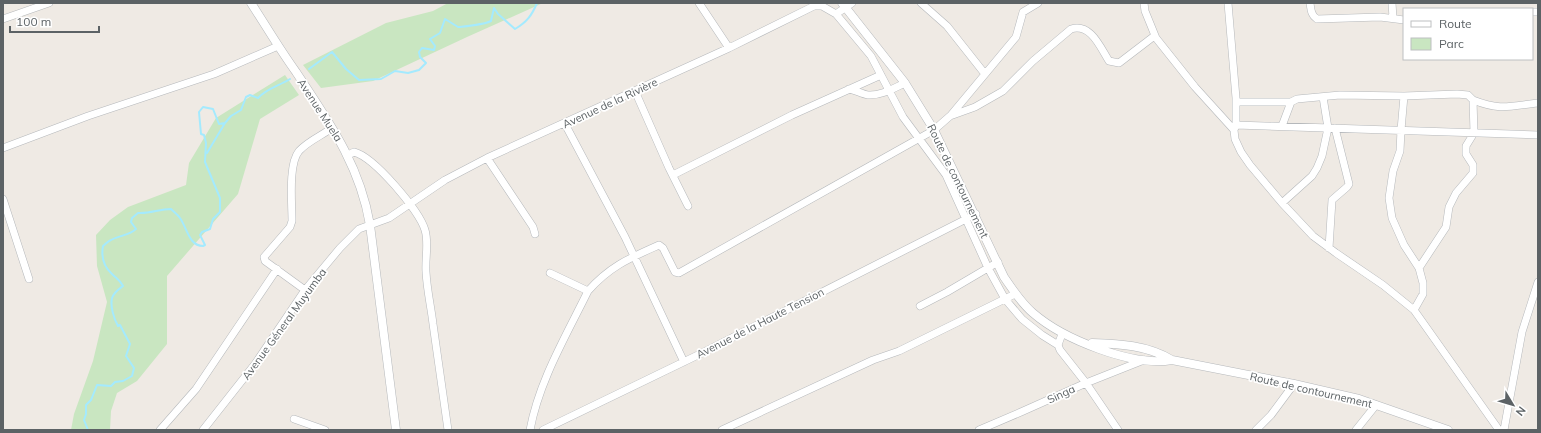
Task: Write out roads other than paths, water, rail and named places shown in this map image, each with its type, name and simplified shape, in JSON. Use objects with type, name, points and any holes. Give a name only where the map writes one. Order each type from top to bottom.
[{"type":"street","points":[[3,19],[49,3]]},
{"type":"street","name":"Avenue Muela","points":[[251,3],[332,128],[348,155],[362,189],[367,205],[370,225],[396,430]]},
{"type":"street","points":[[699,3],[729,48]]},
{"type":"street","points":[[921,3],[947,26],[985,74]]},
{"type":"street","points":[[530,430],[534,413],[552,364],[588,292],[595,283],[616,266],[659,245],[661,246],[675,272],[679,273],[934,130],[950,116],[1016,37],[1023,12],[1038,3]]},
{"type":"street","points":[[1144,3],[1145,12],[1156,38],[1195,87],[1235,127],[1282,126],[1538,135]]},
{"type":"street","points":[[1228,3],[1236,102],[1235,139],[1241,152],[1282,203],[1314,236],[1383,285],[1414,310],[1499,430]]},
{"type":"street","points":[[1310,3],[1313,16],[1317,19],[1380,16],[1403,20]]},
{"type":"street","points":[[1392,3],[1393,18]]},
{"type":"street","points":[[847,5],[836,14],[871,56],[903,116],[946,175],[988,268],[1005,299],[1022,319],[1042,335],[1058,345],[1060,350],[1086,383],[1118,430]]},
{"type":"street","name":"Route de contournement","points":[[847,5],[905,83],[934,130],[976,214],[1004,277],[1015,294],[1032,312],[1062,334],[1114,354],[1160,362],[1172,360]]},
{"type":"street","name":"Avenue de la Rivière","points":[[370,225],[390,218],[445,180],[487,158],[565,124],[635,90],[729,48],[814,6],[822,6],[836,14]]},
{"type":"street","points":[[950,116],[975,107],[1003,91],[1033,62],[1071,29],[1077,27],[1082,28],[1094,36],[1109,61],[1119,63],[1153,37],[1156,38]]},
{"type":"street","points":[[3,148],[88,116],[214,74],[278,46]]},
{"type":"street","points":[[673,175],[792,116],[881,75]]},
{"type":"street","points":[[849,89],[868,95],[889,91],[905,83]]},
{"type":"street","points":[[635,90],[688,206]]},
{"type":"street","points":[[1236,102],[1291,102],[1297,99],[1340,95],[1404,96],[1457,94],[1468,95],[1473,100],[1496,108],[1538,103]]},
{"type":"street","points":[[1404,96],[1400,151],[1393,171],[1389,198],[1392,218],[1401,238],[1419,268],[1423,283],[1423,294],[1414,310]]},
{"type":"street","points":[[1323,97],[1331,128],[1349,184],[1332,200],[1329,248]]},
{"type":"street","points":[[1419,268],[1446,227],[1449,207],[1456,193],[1473,173],[1473,165],[1466,154],[1466,146],[1474,133],[1473,100]]},
{"type":"street","points":[[1282,126],[1291,102]]},
{"type":"street","points":[[565,124],[635,256],[684,362]]},
{"type":"street","points":[[306,290],[265,260],[264,257],[290,227],[292,221],[293,165],[298,153],[305,146],[332,128]]},
{"type":"street","points":[[1282,203],[1312,176],[1322,156],[1331,128]]},
{"type":"street","points":[[348,155],[354,152],[372,162],[409,204],[425,228],[427,238],[426,272],[448,430]]},
{"type":"street","points":[[487,158],[532,227],[535,234]]},
{"type":"street","points":[[3,199],[29,279]]},
{"type":"street","name":"Avenue de la Haute Tension","points":[[543,430],[684,362],[976,214]]},
{"type":"street","name":"Avenue Géneral Muyumba","points":[[203,430],[255,364],[306,290],[355,232],[370,225]]},
{"type":"street","points":[[920,306],[998,262]]},
{"type":"street","points":[[160,430],[196,389],[277,269]]},
{"type":"street","points":[[550,273],[588,292]]},
{"type":"street","points":[[1504,430],[1522,332],[1538,282]]},
{"type":"street","points":[[722,430],[866,362],[899,351],[1015,294]]},
{"type":"street","points":[[1058,345],[1062,334]]},
{"type":"street","name":"Route de contournement","points":[[1085,342],[1128,344],[1146,348],[1172,360],[1294,384],[1359,399],[1444,429]]},
{"type":"street","name":"Singa","points":[[979,430],[1086,383],[1144,360]]},
{"type":"street","points":[[1256,430],[1271,416],[1294,384]]},
{"type":"street","points":[[1356,430],[1376,405]]},
{"type":"street","points":[[294,419],[325,430]]},
{"type":"waterway","points":[[309,69],[332,52],[346,69],[359,80],[381,79],[395,71],[408,73],[419,70],[426,63],[420,57],[419,52],[422,48],[434,50],[435,46],[430,39],[440,33],[445,19],[458,27],[484,23],[491,21],[494,8],[498,14],[515,29],[529,18],[537,3]]},
{"type":"waterway","points":[[88,430],[84,420],[86,405],[91,400],[97,385],[111,386],[115,382],[123,381],[132,376],[134,368],[126,356],[130,344],[120,325],[118,326],[112,309],[112,298],[123,286],[105,265],[102,254],[103,246],[110,240],[130,233],[136,229],[131,222],[132,218],[138,213],[171,209],[180,218],[191,240],[198,245],[205,245],[200,235],[202,232],[210,229],[213,219],[220,212],[220,198],[205,162],[206,143],[204,135],[201,134],[199,112],[203,107],[213,109],[219,124],[225,123],[231,116],[241,110],[246,97],[250,95],[258,98],[269,89],[290,79]]},
{"type":"waterway","points":[[207,153],[225,123]]}]
